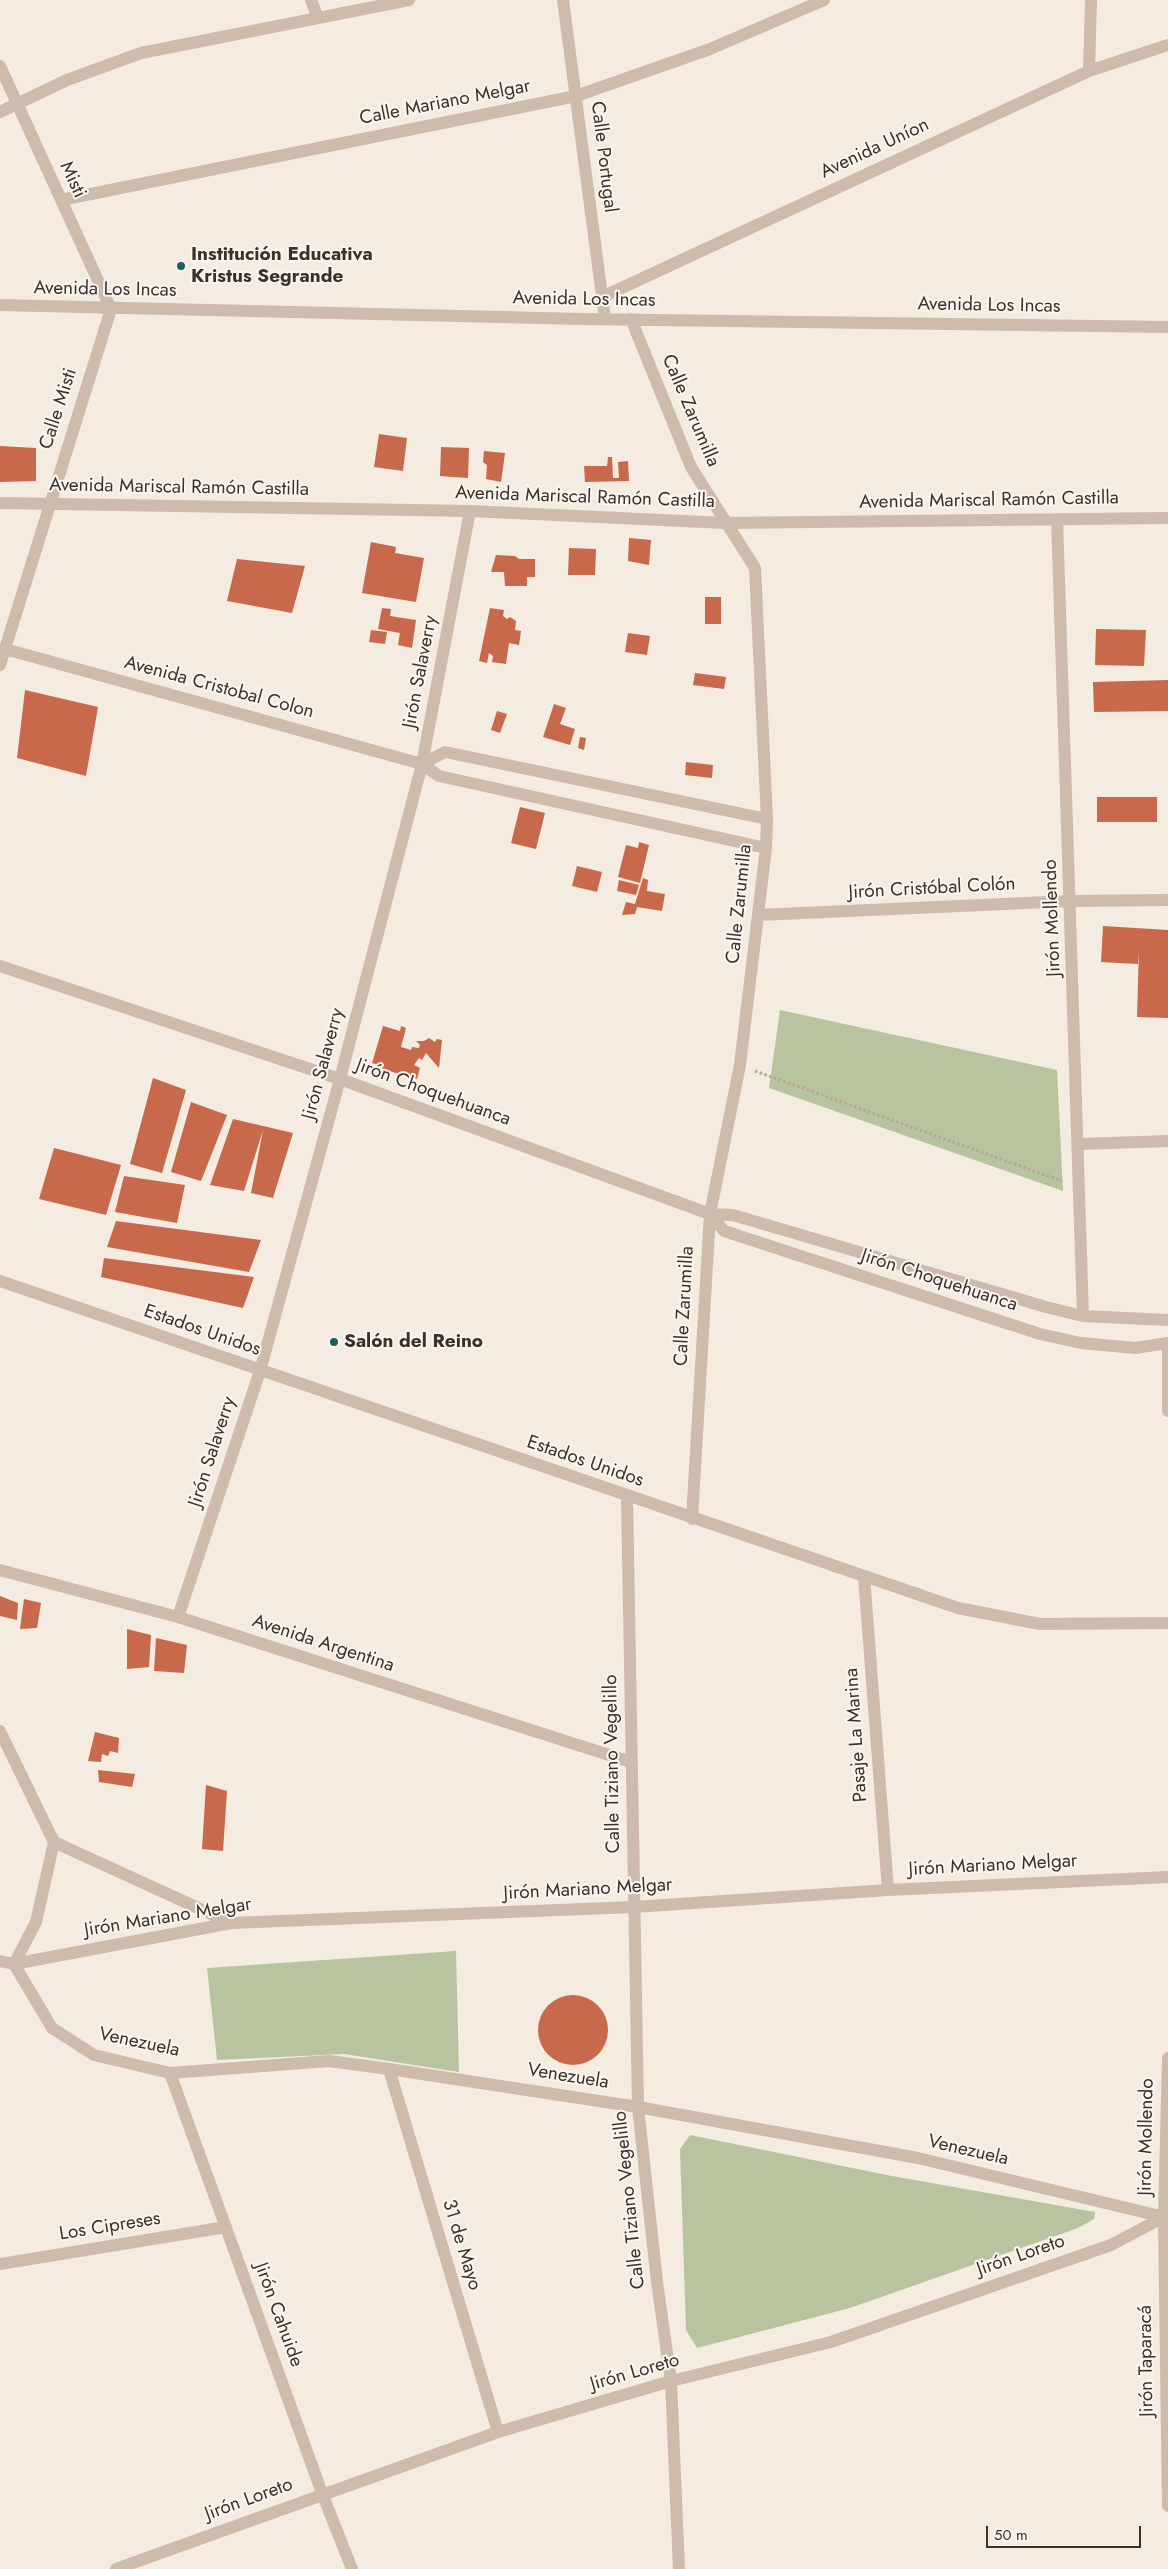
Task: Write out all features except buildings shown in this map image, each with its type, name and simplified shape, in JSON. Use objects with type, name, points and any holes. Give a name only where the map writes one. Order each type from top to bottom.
[{"type":"street","points":[[311,0],[318,18]]},
{"type":"street","points":[[0,112],[67,80],[142,53],[409,0]]},
{"type":"street","name":"Calle Portugal","points":[[563,0],[604,319]]},
{"type":"street","name":"Calle Mariano Melgar","points":[[61,200],[576,96],[710,49],[824,0]]},
{"type":"street","points":[[1089,70],[1091,0]]},
{"type":"street","name":"Avenida Uníon","points":[[602,297],[1089,70],[1168,45]]},
{"type":"street","name":"Misti","points":[[0,66],[111,309]]},
{"type":"street","name":"Avenida Los Incas","points":[[0,306],[631,320],[1168,327]]},
{"type":"street","name":"Calle Misti","points":[[0,665],[111,309]]},
{"type":"street","name":"Calle Zarumilla","points":[[631,320],[691,467],[755,568],[767,819],[766,848],[740,1065],[710,1214],[692,1519]]},
{"type":"street","name":"Avenida Mariscal Ramón Castilla","points":[[0,503],[470,512],[726,523],[1168,518]]},
{"type":"street","name":"Jirón Salaverry","points":[[178,1617],[260,1371],[340,1079],[422,764],[470,512]]},
{"type":"street","name":"Jirón Mollendo","points":[[1057,519],[1079,1144],[1083,1316]]},
{"type":"street","name":"Avenida Cristobal Colon","points":[[5,649],[422,764],[439,776],[766,848]]},
{"type":"street","points":[[422,764],[445,752],[767,819]]},
{"type":"street","name":"Jirón Cristóbal Colón","points":[[758,915],[1071,901],[1168,900]]},
{"type":"street","name":"Jirón Choquehuanca","points":[[0,966],[340,1079],[710,1214],[733,1215],[1046,1307],[1083,1316],[1168,1320]]},
{"type":"street","points":[[1079,1144],[1168,1141]]},
{"type":"street","name":"Jirón Choquehuanca","points":[[710,1214],[724,1231],[1040,1334],[1081,1342],[1135,1348],[1168,1343]]},
{"type":"street","name":"Estados Unidos","points":[[0,1281],[627,1497],[958,1608],[1040,1624],[1168,1623]]},
{"type":"street","points":[[1168,1343],[1168,1411]]},
{"type":"street","name":"Calle Tiziano Vegelillo","points":[[627,1497],[638,2107],[657,2282],[671,2382],[679,2569]]},
{"type":"street","name":"Avenida Argentina","points":[[0,1570],[178,1617],[631,1762]]},
{"type":"street","name":"Pasaje La Marina","points":[[864,1576],[888,1890]]},
{"type":"street","points":[[0,1731],[54,1842],[36,1922],[14,1964],[0,1961]]},
{"type":"street","points":[[54,1842],[231,1924]]},
{"type":"street","name":"Jirón Mariano Melgar","points":[[14,1964],[231,1924],[634,1907],[888,1890],[1168,1877]]},
{"type":"street","name":"Venezuela","points":[[14,1964],[52,2028],[94,2055],[170,2073],[329,2061],[389,2068],[638,2107],[918,2158],[1166,2218]]},
{"type":"street","name":"Jirón Mollendo","points":[[1166,2218],[1168,2058]]},
{"type":"street","name":"31 de Mayo","points":[[389,2068],[498,2432]]},
{"type":"street","name":"Jirón Cahuide","points":[[170,2073],[322,2493],[352,2569]]},
{"type":"street","name":"Jirón Loreto","points":[[116,2569],[322,2493],[498,2432],[671,2382],[831,2342],[1111,2245],[1166,2218]]},
{"type":"street","name":"Jirón Taparacá","points":[[1166,2218],[1168,2506]]},
{"type":"street","name":"Los Cipreses","points":[[0,2264],[226,2227]]},
{"type":"path","points":[[740,1065],[1080,1188]]},
{"type":"green space","points":[[780,1010],[1057,1070],[1063,1191],[769,1088]]},
{"type":"green space","points":[[456,1951],[459,2072],[344,2054],[217,2060],[207,1968]]},
{"type":"green space","points":[[690,2135],[892,2176],[1095,2212],[1094,2219],[1078,2228],[850,2308],[697,2348],[686,2330],[680,2149]]},
{"type":"place","name":"Institución Educativa Kristus Segrande","points":[[181,266]]},
{"type":"place","name":"Salón del Reino","points":[[334,1342]]}]
